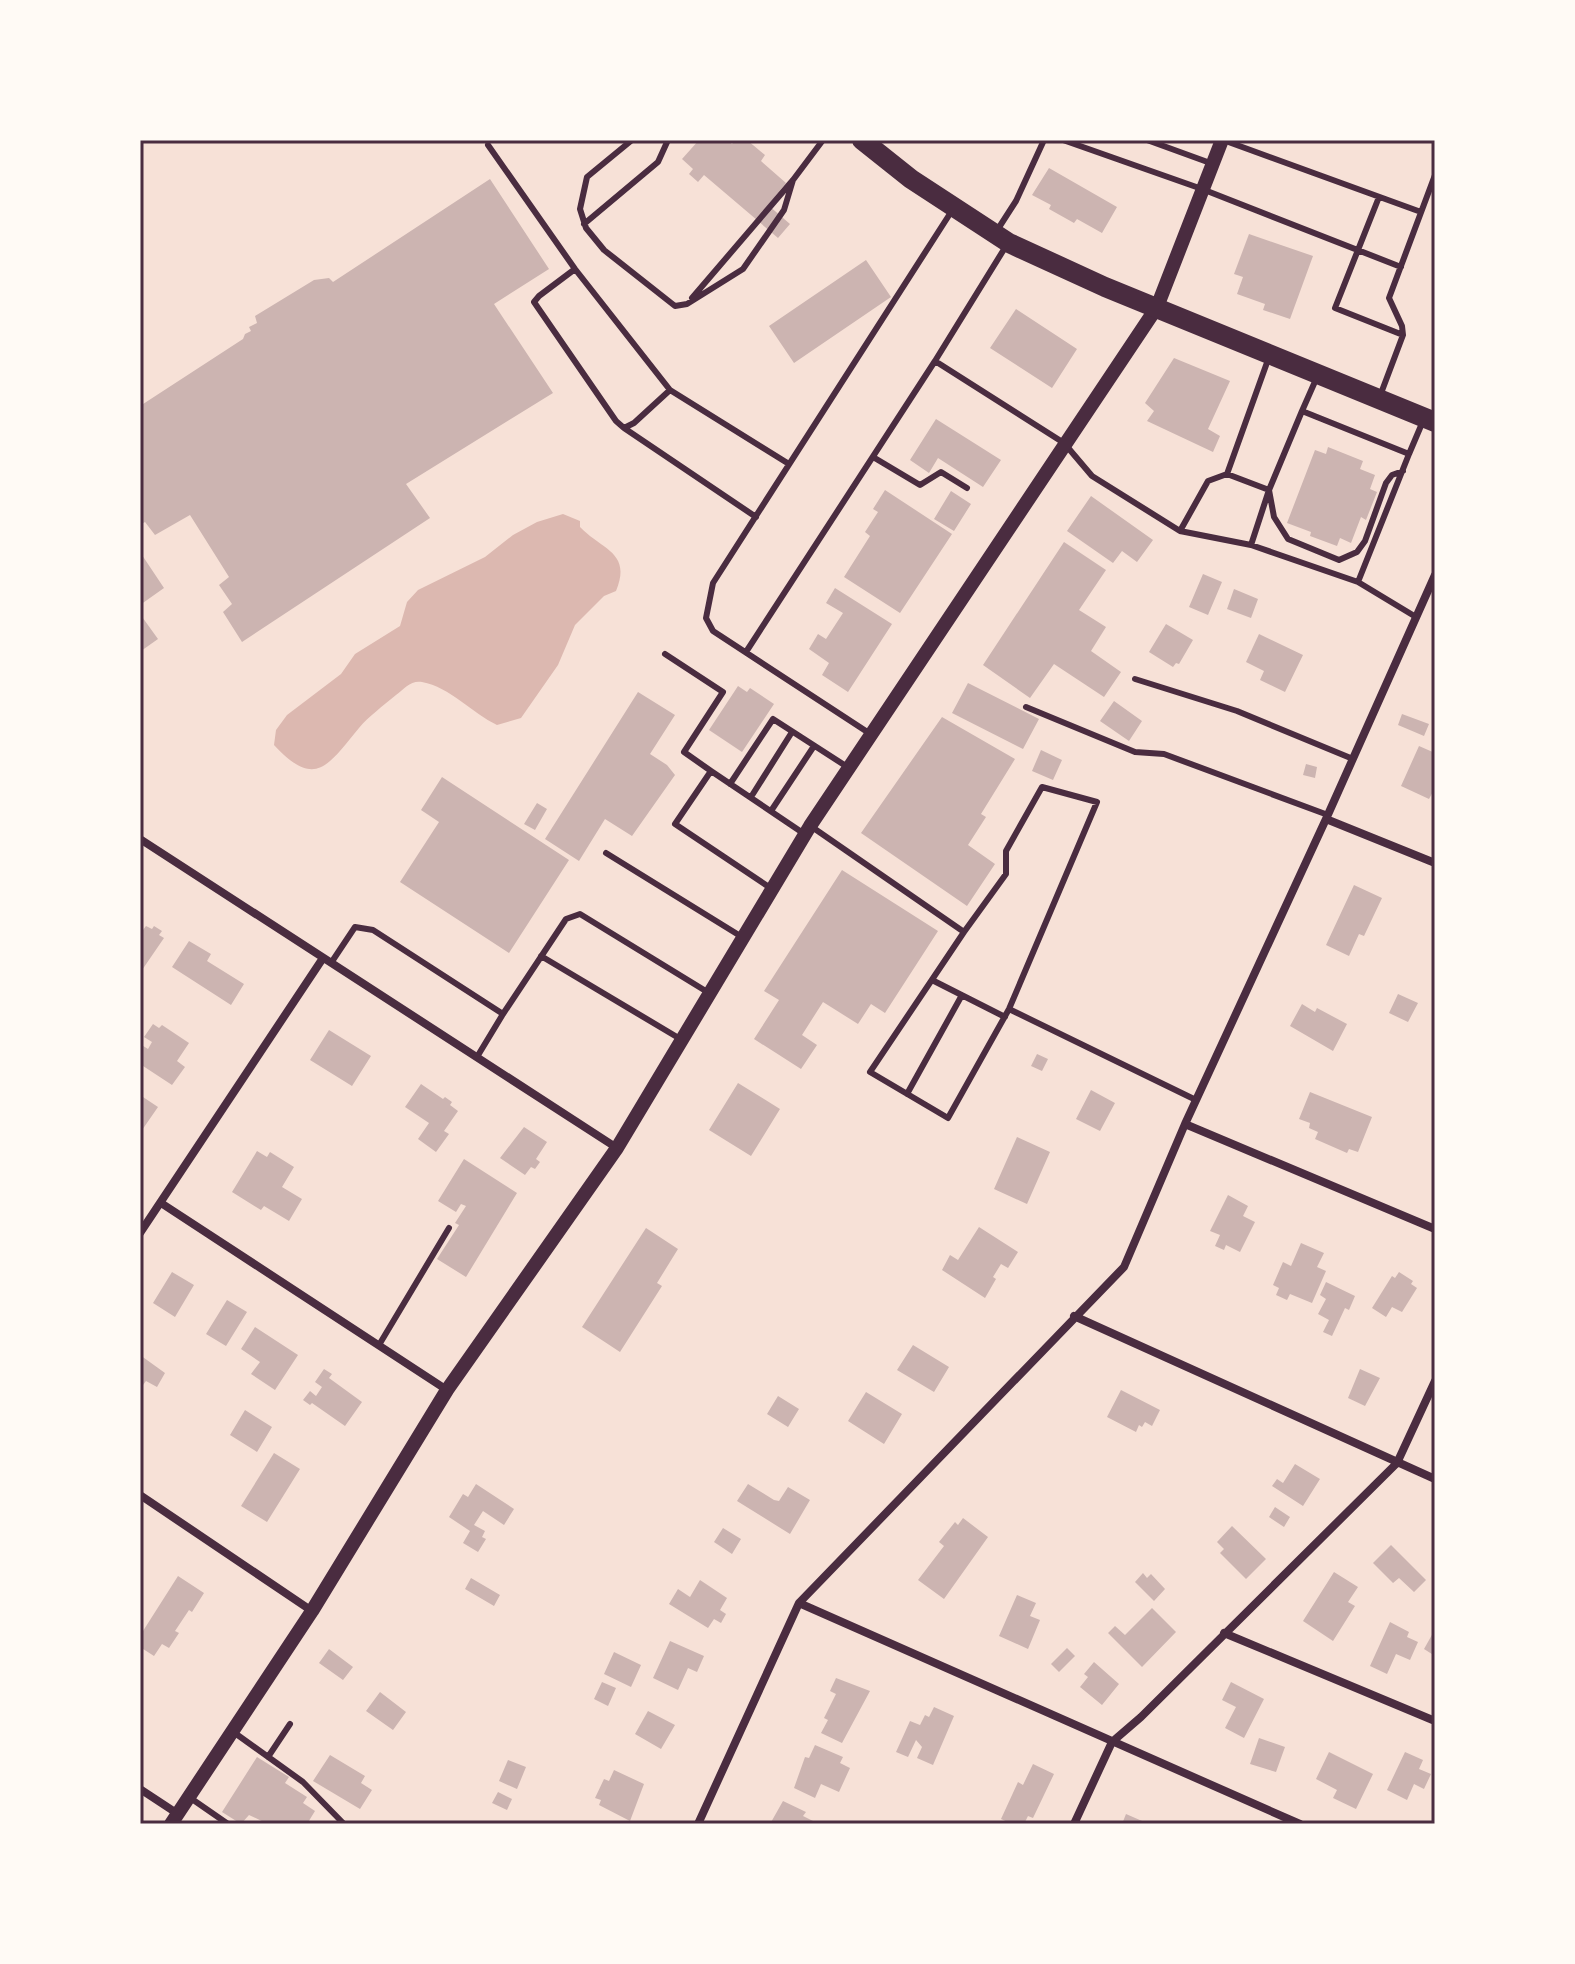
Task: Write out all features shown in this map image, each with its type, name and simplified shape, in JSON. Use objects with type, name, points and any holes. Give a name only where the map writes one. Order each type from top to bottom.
[{"type":"main road","points":[[862,140],[911,179],[1001,239],[1105,287],[1430,419]]},
{"type":"street","points":[[140,1789],[174,1819],[312,1611],[447,1390],[617,1148],[808,830],[1157,307],[1223,140]]},
{"type":"street","points":[[698,1824],[799,1603],[1124,1267],[1185,1124],[1435,575]]},
{"type":"street","points":[[1327,817],[1435,863]]},
{"type":"street","points":[[140,839],[617,1148]]},
{"type":"street","points":[[140,1233],[327,961]]},
{"type":"street","points":[[1185,1124],[1435,1229]]},
{"type":"street","points":[[161,1203],[447,1390]]},
{"type":"street","points":[[1074,1316],[1435,1479]]},
{"type":"street","points":[[1074,1824],[1112,1742],[1141,1717],[1397,1463],[1435,1381]]},
{"type":"street","points":[[140,1495],[312,1611]]},
{"type":"street","points":[[799,1603],[1300,1824]]},
{"type":"street","points":[[1224,1633],[1435,1721]]},
{"type":"lane","points":[[632,140],[587,177],[580,209],[584,224],[604,250],[675,306],[687,304],[743,269],[784,210],[793,180]]},
{"type":"lane","points":[[584,224],[658,162],[668,140]]},
{"type":"lane","points":[[687,304],[793,180],[823,140]]},
{"type":"lane","points":[[746,652],[935,361],[1001,239],[1044,140]]},
{"type":"lane","points":[[1063,140],[1202,189],[1401,267]]},
{"type":"lane","points":[[1147,140],[1213,164]]},
{"type":"lane","points":[[1223,140],[1421,212]]},
{"type":"lane","points":[[488,145],[575,269],[670,390],[789,464]]},
{"type":"lane","points":[[1379,398],[1403,335],[1389,298],[1435,175]]},
{"type":"lane","points":[[1379,197],[1335,308],[1403,335]]},
{"type":"lane","points":[[872,735],[713,631],[706,618],[713,583],[953,208]]},
{"type":"lane","points":[[575,269],[534,302],[616,421],[756,517]]},
{"type":"lane","points":[[1227,474],[1271,353]]},
{"type":"lane","points":[[935,361],[1064,443],[1092,476],[1180,531],[1251,545],[1358,582],[1416,617]]},
{"type":"lane","points":[[1251,545],[1269,490],[1318,374]]},
{"type":"lane","points":[[624,428],[634,423],[670,390]]},
{"type":"lane","points":[[1302,411],[1409,454]]},
{"type":"lane","points":[[1358,582],[1409,454],[1430,419]]},
{"type":"lane","points":[[873,457],[920,485],[941,472],[967,488]]},
{"type":"lane","points":[[1269,490],[1274,517],[1288,539],[1339,560],[1357,552],[1365,541],[1386,483],[1392,475],[1403,471]]},
{"type":"lane","points":[[1180,531],[1208,481],[1227,474],[1269,490]]},
{"type":"lane","points":[[665,654],[723,692],[684,752],[771,811],[808,830],[964,932]]},
{"type":"lane","points":[[1135,679],[1237,711],[1353,759]]},
{"type":"lane","points":[[1026,707],[1135,752],[1164,754],[1327,817]]},
{"type":"lane","points":[[730,784],[773,719],[849,768]]},
{"type":"lane","points":[[751,797],[792,732]]},
{"type":"lane","points":[[771,811],[814,746]]},
{"type":"lane","points":[[711,771],[675,824],[772,889]]},
{"type":"lane","points":[[1042,787],[1097,802],[1009,1009],[948,1118],[870,1072],[932,980],[1006,874],[1006,851],[1042,787]]},
{"type":"lane","points":[[606,853],[743,938]]},
{"type":"lane","points":[[477,1057],[566,919],[580,914],[710,993]]},
{"type":"lane","points":[[327,961],[355,927],[373,930],[503,1014]]},
{"type":"lane","points":[[541,956],[682,1040]]},
{"type":"lane","points":[[932,980],[1005,1017]]},
{"type":"lane","points":[[907,1094],[962,995]]},
{"type":"lane","points":[[1009,1009],[1196,1100]]},
{"type":"lane","points":[[379,1345],[449,1228]]},
{"type":"lane","points":[[268,1757],[290,1724]]},
{"type":"lane","points":[[232,1731],[303,1782],[344,1824]]},
{"type":"lane","points":[[189,1797],[228,1824]]},
{"type":"shaded area","points":[[563,514],[580,521],[580,527],[612,553],[620,568],[620,578],[616,591],[604,596],[575,625],[558,665],[521,718],[497,725],[442,689],[414,682],[372,715],[339,753],[321,767],[301,767],[274,745],[276,730],[287,715],[341,674],[355,654],[400,626],[407,602],[418,590],[485,557],[513,535],[537,522]]},
{"type":"building","points":[[699,140],[727,140],[732,144],[736,140],[747,140],[765,155],[761,161],[786,183],[768,205],[790,224],[778,238],[704,175],[698,182],[689,174],[693,169],[682,159]]},
{"type":"building","points":[[1049,168],[1117,207],[1102,233],[1077,219],[1074,223],[1032,195]]},
{"type":"building","points":[[490,179],[549,269],[494,304],[553,393],[406,484],[430,518],[242,642],[223,612],[232,604],[219,585],[229,577],[190,515],[155,535],[145,522],[140,525],[140,406],[243,339],[251,331],[249,327],[257,323],[255,316],[314,280],[329,278],[333,282]]},
{"type":"building","points":[[1249,234],[1313,256],[1290,319],[1263,310],[1265,304],[1237,294],[1243,277],[1234,274]]},
{"type":"building","points":[[866,260],[891,297],[794,363],[769,326]]},
{"type":"building","points":[[1016,309],[1077,349],[1052,388],[990,348]]},
{"type":"building","points":[[1174,358],[1230,381],[1208,429],[1220,436],[1213,452],[1147,421],[1154,411],[1145,403]]},
{"type":"building","points":[[936,419],[1001,460],[983,487],[938,458],[929,473],[910,460]]},
{"type":"building","points":[[1328,447],[1363,461],[1360,469],[1375,475],[1370,489],[1377,492],[1366,520],[1361,517],[1351,543],[1340,538],[1337,546],[1287,523],[1315,450],[1326,454]]},
{"type":"building","points":[[885,490],[952,534],[900,613],[844,577],[870,536],[865,532],[878,512],[873,509]]},
{"type":"building","points":[[951,491],[971,504],[954,531],[934,519]]},
{"type":"building","points":[[1091,496],[1153,540],[1137,562],[1122,551],[1113,563],[1067,531]]},
{"type":"building","points":[[1064,542],[1106,570],[1079,610],[1106,627],[1091,651],[1121,672],[1104,697],[1054,664],[1030,698],[983,665]]},
{"type":"building","points":[[140,552],[164,588],[140,605]]},
{"type":"building","points":[[1203,574],[1222,582],[1208,615],[1189,607]]},
{"type":"building","points":[[835,588],[892,624],[848,692],[822,675],[829,663],[809,649],[818,634],[826,639],[843,613],[826,603]]},
{"type":"building","points":[[1234,589],[1258,599],[1251,618],[1227,609]]},
{"type":"building","points":[[140,614],[158,639],[141,651],[140,649]]},
{"type":"building","points":[[1166,624],[1193,640],[1179,664],[1173,667],[1149,652]]},
{"type":"building","points":[[1259,634],[1303,655],[1285,692],[1260,680],[1264,671],[1246,662]]},
{"type":"building","points":[[968,683],[1039,719],[1023,749],[952,713]]},
{"type":"building","points":[[738,686],[747,692],[750,688],[774,704],[742,752],[709,730]]},
{"type":"building","points":[[638,692],[675,715],[650,754],[667,765],[675,775],[632,836],[605,819],[579,861],[545,839]]},
{"type":"building","points":[[1114,701],[1142,721],[1129,741],[1100,721]]},
{"type":"building","points":[[1402,714],[1429,724],[1424,736],[1398,725]]},
{"type":"building","points":[[942,717],[1015,759],[981,814],[986,817],[968,845],[995,864],[967,906],[861,833]]},
{"type":"building","points":[[1419,746],[1435,753],[1435,788],[1429,799],[1401,786]]},
{"type":"building","points":[[1041,750],[1062,760],[1053,780],[1032,771]]},
{"type":"building","points":[[1306,764],[1317,767],[1315,778],[1303,775]]},
{"type":"building","points":[[442,777],[569,860],[509,953],[400,882],[439,822],[421,810]]},
{"type":"building","points":[[537,803],[547,809],[535,830],[524,824]]},
{"type":"building","points":[[842,870],[938,931],[885,1013],[871,1004],[858,1024],[823,1002],[802,1035],[817,1045],[801,1069],[754,1039],[779,1000],[764,991]]},
{"type":"building","points":[[1354,885],[1382,898],[1364,936],[1359,934],[1349,956],[1326,945]]},
{"type":"building","points":[[146,926],[162,931],[159,935],[164,938],[140,973],[140,934]]},
{"type":"building","points":[[189,941],[211,954],[207,961],[244,984],[231,1005],[172,967]]},
{"type":"building","points":[[1398,994],[1418,1003],[1408,1022],[1389,1013]]},
{"type":"building","points":[[1302,1004],[1315,1012],[1317,1008],[1347,1024],[1333,1051],[1290,1026]]},
{"type":"building","points":[[153,1024],[159,1028],[162,1025],[189,1043],[177,1061],[185,1067],[172,1085],[140,1064],[140,1044],[148,1049],[152,1042],[144,1037]]},
{"type":"building","points":[[329,1030],[371,1056],[352,1086],[310,1060]]},
{"type":"building","points":[[1037,1054],[1048,1059],[1042,1071],[1031,1066]]},
{"type":"building","points":[[738,1083],[780,1109],[751,1156],[709,1130]]},
{"type":"building","points":[[421,1084],[452,1102],[450,1105],[458,1111],[444,1131],[449,1134],[436,1152],[418,1139],[429,1123],[405,1107]]},
{"type":"building","points":[[1091,1090],[1115,1103],[1100,1131],[1076,1119]]},
{"type":"building","points":[[1310,1092],[1372,1117],[1358,1152],[1349,1149],[1347,1153],[1315,1139],[1318,1132],[1309,1128],[1310,1123],[1299,1119]]},
{"type":"building","points":[[140,1095],[158,1107],[140,1133]]},
{"type":"building","points":[[524,1127],[547,1142],[536,1159],[540,1162],[525,1175],[500,1158]]},
{"type":"building","points":[[1017,1137],[1050,1152],[1027,1204],[994,1189]]},
{"type":"building","points":[[257,1151],[267,1157],[270,1152],[294,1167],[282,1187],[302,1199],[289,1221],[264,1206],[261,1210],[232,1192]]},
{"type":"building","points":[[464,1159],[517,1193],[466,1277],[437,1259],[459,1225],[455,1223],[466,1206],[461,1204],[456,1212],[438,1201]]},
{"type":"building","points":[[1228,1195],[1248,1206],[1243,1216],[1255,1222],[1240,1252],[1226,1245],[1224,1250],[1215,1246],[1220,1235],[1210,1231]]},
{"type":"building","points":[[979,1227],[1018,1252],[1008,1268],[1001,1264],[985,1298],[942,1270],[950,1255],[958,1260]]},
{"type":"building","points":[[646,1228],[678,1249],[657,1283],[662,1286],[620,1352],[582,1327]]},
{"type":"building","points":[[1301,1243],[1324,1253],[1317,1267],[1326,1271],[1312,1303],[1290,1294],[1287,1300],[1276,1295],[1279,1288],[1273,1285],[1283,1262],[1291,1266]]},
{"type":"building","points":[[172,1272],[194,1285],[175,1317],[153,1303]]},
{"type":"building","points":[[1399,1272],[1413,1281],[1411,1284],[1417,1288],[1402,1312],[1392,1307],[1386,1317],[1372,1308],[1392,1276],[1395,1278]]},
{"type":"building","points":[[1326,1282],[1355,1296],[1349,1310],[1345,1308],[1332,1336],[1323,1332],[1329,1320],[1318,1314],[1326,1299],[1320,1295]]},
{"type":"building","points":[[227,1300],[247,1312],[226,1346],[206,1334]]},
{"type":"building","points":[[255,1327],[298,1355],[275,1390],[251,1374],[260,1362],[241,1349]]},
{"type":"building","points":[[913,1345],[949,1367],[934,1392],[897,1370]]},
{"type":"building","points":[[140,1355],[165,1373],[157,1387],[146,1381],[140,1389]]},
{"type":"building","points":[[324,1369],[332,1374],[329,1378],[362,1402],[345,1426],[303,1400],[310,1391],[316,1396],[322,1387],[315,1382]]},
{"type":"building","points":[[1360,1369],[1380,1378],[1365,1406],[1348,1398]]},
{"type":"building","points":[[1121,1390],[1160,1410],[1152,1426],[1145,1422],[1142,1427],[1139,1425],[1136,1432],[1107,1417]]},
{"type":"building","points":[[866,1392],[902,1414],[884,1444],[848,1421]]},
{"type":"building","points":[[778,1396],[799,1409],[788,1427],[767,1414]]},
{"type":"building","points":[[245,1410],[272,1427],[257,1452],[230,1435]]},
{"type":"building","points":[[274,1453],[300,1469],[267,1522],[241,1506]]},
{"type":"building","points":[[1295,1464],[1320,1479],[1303,1506],[1272,1486],[1277,1479],[1283,1483]]},
{"type":"building","points":[[476,1484],[514,1509],[504,1525],[483,1511],[474,1525],[485,1531],[482,1537],[486,1539],[478,1552],[463,1543],[470,1531],[449,1517],[463,1494],[468,1497]]},
{"type":"building","points":[[748,1484],[774,1500],[779,1501],[788,1487],[810,1500],[790,1534],[737,1501]]},
{"type":"building","points":[[1275,1507],[1290,1517],[1284,1527],[1269,1517]]},
{"type":"building","points":[[963,1518],[988,1537],[944,1599],[918,1580],[944,1546],[939,1542],[955,1522],[958,1525]]},
{"type":"building","points":[[1232,1526],[1266,1559],[1246,1579],[1220,1553],[1224,1549],[1217,1542]]},
{"type":"building","points":[[723,1528],[741,1539],[732,1554],[714,1542]]},
{"type":"building","points":[[1391,1545],[1426,1580],[1414,1592],[1399,1578],[1393,1583],[1373,1563]]},
{"type":"building","points":[[1334,1572],[1358,1587],[1348,1602],[1355,1606],[1333,1641],[1303,1621]]},
{"type":"building","points":[[1143,1573],[1147,1578],[1151,1574],[1165,1589],[1154,1601],[1135,1582]]},
{"type":"building","points":[[178,1576],[204,1593],[175,1631],[179,1633],[169,1648],[162,1644],[154,1656],[140,1647],[140,1629],[143,1631]]},
{"type":"building","points":[[471,1578],[500,1595],[494,1606],[465,1589]]},
{"type":"building","points":[[700,1580],[727,1598],[720,1610],[726,1614],[721,1623],[714,1619],[708,1628],[669,1604],[678,1589],[690,1597]]},
{"type":"building","points":[[1017,1595],[1036,1603],[1030,1616],[1040,1620],[1028,1649],[999,1636]]},
{"type":"building","points":[[1152,1608],[1176,1632],[1142,1667],[1108,1633],[1115,1626],[1125,1635]]},
{"type":"building","points":[[1390,1622],[1409,1632],[1407,1637],[1418,1642],[1410,1660],[1396,1654],[1387,1674],[1370,1666]]},
{"type":"building","points":[[1433,1633],[1435,1635],[1435,1656],[1424,1649]]},
{"type":"building","points":[[670,1641],[704,1656],[697,1672],[688,1668],[678,1690],[653,1678]]},
{"type":"building","points":[[1067,1648],[1075,1656],[1059,1672],[1051,1664]]},
{"type":"building","points":[[329,1649],[353,1667],[343,1680],[319,1663]]},
{"type":"building","points":[[614,1652],[641,1665],[631,1687],[604,1674]]},
{"type":"building","points":[[1094,1662],[1119,1684],[1102,1705],[1080,1687],[1088,1677],[1084,1674]]},
{"type":"building","points":[[836,1678],[870,1691],[842,1743],[821,1733],[828,1720],[824,1718],[836,1694],[830,1691]]},
{"type":"building","points":[[602,1682],[616,1688],[608,1706],[594,1699]]},
{"type":"building","points":[[1231,1682],[1264,1699],[1244,1738],[1225,1728],[1236,1707],[1222,1700]]},
{"type":"building","points":[[380,1692],[406,1712],[393,1730],[366,1711]]},
{"type":"building","points":[[934,1707],[954,1716],[933,1765],[917,1758],[922,1747],[916,1740],[908,1757],[896,1752],[910,1721],[920,1725]]},
{"type":"building","points":[[648,1711],[675,1725],[661,1749],[635,1734]]},
{"type":"building","points":[[1259,1738],[1285,1747],[1276,1772],[1250,1764]]},
{"type":"building","points":[[815,1745],[843,1757],[840,1763],[850,1768],[839,1792],[821,1784],[815,1798],[794,1788],[805,1757],[809,1758]]},
{"type":"building","points":[[1329,1752],[1373,1774],[1356,1809],[1333,1798],[1337,1790],[1316,1779]]},
{"type":"building","points":[[1405,1752],[1423,1760],[1419,1769],[1431,1774],[1424,1789],[1414,1784],[1407,1800],[1387,1790]]},
{"type":"building","points":[[330,1755],[365,1776],[361,1783],[372,1790],[360,1809],[313,1781]]},
{"type":"building","points":[[257,1757],[289,1777],[285,1783],[307,1797],[303,1803],[315,1811],[307,1824],[268,1824],[249,1815],[241,1824],[222,1812]]},
{"type":"building","points":[[508,1760],[526,1767],[517,1789],[499,1781]]},
{"type":"building","points":[[1033,1764],[1054,1774],[1033,1818],[1028,1816],[1024,1824],[1012,1824],[1001,1819],[1018,1782],[1023,1785]]},
{"type":"building","points":[[614,1770],[644,1784],[630,1821],[599,1805],[601,1800],[595,1798],[604,1779],[609,1781]]},
{"type":"building","points":[[498,1792],[512,1799],[507,1810],[492,1803]]},
{"type":"building","points":[[783,1801],[806,1812],[803,1816],[819,1824],[770,1824]]},
{"type":"building","points":[[1126,1814],[1149,1824],[1122,1824]]}]
